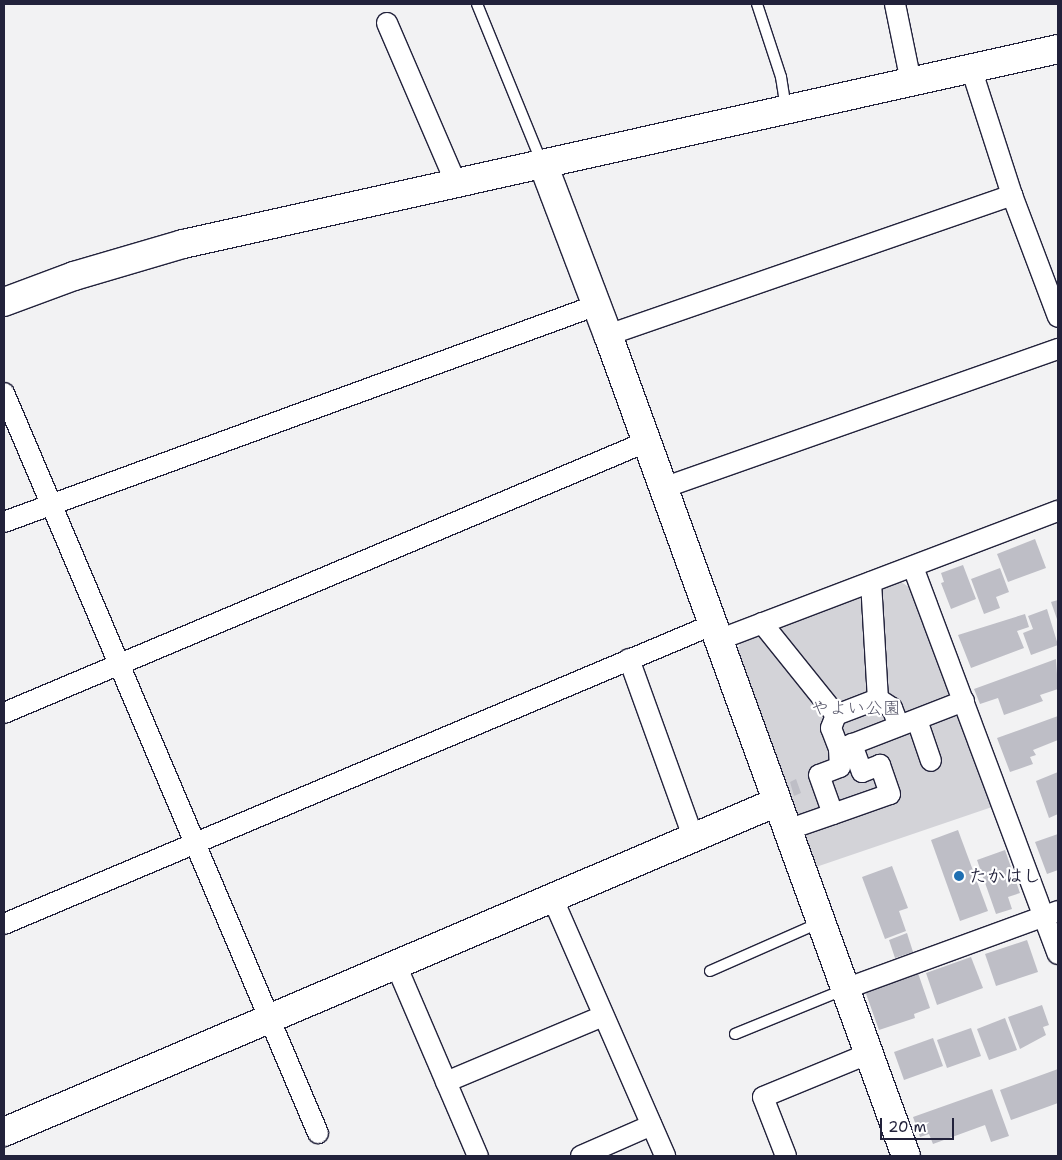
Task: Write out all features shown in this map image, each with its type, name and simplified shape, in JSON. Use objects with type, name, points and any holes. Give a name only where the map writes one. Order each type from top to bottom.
[{"type":"street","points":[[895,4],[911,82]]},
{"type":"street","points":[[387,23],[456,183]]},
{"type":"street","points":[[4,302],[74,276],[183,244],[787,111],[1058,49]]},
{"type":"street","points":[[971,68],[1012,195],[1056,305]]},
{"type":"street","points":[[543,164],[608,335],[904,1156]]},
{"type":"street","points":[[608,335],[1012,195]]},
{"type":"street","points":[[4,522],[597,305]]},
{"type":"street","points":[[663,488],[1058,349]]},
{"type":"street","points":[[4,393],[49,504],[318,1133]]},
{"type":"street","points":[[4,713],[646,442]]},
{"type":"street","points":[[4,924],[195,846],[629,659],[715,633],[762,623],[1058,511]]},
{"type":"street","points":[[913,567],[964,701],[1051,913],[1058,954]]},
{"type":"street","points":[[871,582],[878,699]]},
{"type":"street","points":[[762,623],[836,715]]},
{"type":"street","points":[[629,659],[693,837]]},
{"type":"street","points":[[787,830],[890,794],[880,765],[862,772],[844,753],[831,728],[836,715],[878,699]]},
{"type":"street","points":[[878,699],[892,708],[908,723],[931,761]]},
{"type":"street","points":[[833,814],[820,775],[844,753],[908,723],[964,701]]},
{"type":"street","points":[[4,1132],[777,802]]},
{"type":"street","points":[[552,897],[665,1156]]},
{"type":"street","points":[[845,989],[1051,913]]},
{"type":"street","points":[[396,964],[478,1156]]},
{"type":"street","points":[[446,1082],[603,1016]]},
{"type":"street","points":[[786,1156],[763,1098],[868,1054]]},
{"type":"street","points":[[581,1156],[652,1126]]},
{"type":"lane","points":[[757,4],[781,77],[787,111]]},
{"type":"lane","points":[[480,6],[543,164]]},
{"type":"lane","points":[[710,971],[821,922]]},
{"type":"lane","points":[[735,1034],[845,989]]},
{"type":"green space","name":"やよい公園","points":[[901,582],[912,589],[992,807],[816,867],[736,653],[741,642]]},
{"type":"building","points":[[1035,539],[1046,568],[1008,582],[997,554]]},
{"type":"building","points":[[963,565],[976,599],[951,609],[941,583],[944,582],[941,573]]},
{"type":"building","points":[[1000,568],[1009,592],[996,597],[1000,608],[984,614],[971,579]]},
{"type":"building","points":[[1058,600],[1058,622],[1051,602]]},
{"type":"building","points":[[1047,609],[1058,645],[1031,655],[1023,633],[1033,629],[1028,616]]},
{"type":"building","points":[[1025,614],[1029,627],[1017,631],[1024,648],[971,668],[958,635]]},
{"type":"building","points":[[1056,659],[1058,689],[1040,695],[1043,701],[1004,715],[998,698],[980,704],[974,689]]},
{"type":"building","points":[[1058,716],[1058,740],[1033,750],[1036,755],[1030,757],[1033,764],[1010,772],[997,738]]},
{"type":"building","points":[[1058,772],[1058,814],[1049,818],[1036,781]]},
{"type":"building","points":[[796,779],[801,793],[794,796],[790,782]]},
{"type":"building","name":"たかはし","points":[[958,830],[988,911],[960,921],[931,840]]},
{"type":"building","points":[[1058,834],[1058,870],[1047,874],[1035,842]]},
{"type":"building","points":[[1005,850],[1020,893],[1008,897],[1012,909],[996,914],[977,860]]},
{"type":"building","points":[[892,866],[908,908],[899,911],[906,931],[885,939],[862,877]]},
{"type":"building","points":[[907,933],[913,952],[895,958],[889,940]]},
{"type":"building","points":[[1027,940],[1038,972],[996,986],[985,954]]},
{"type":"building","points":[[971,957],[983,988],[937,1005],[926,973]]},
{"type":"building","points":[[918,973],[930,1008],[914,1014],[915,1018],[879,1030],[865,991]]},
{"type":"building","points":[[1042,1005],[1049,1025],[1043,1027],[1046,1035],[1020,1049],[1008,1017]]},
{"type":"building","points":[[1005,1018],[1017,1050],[989,1060],[977,1029]]},
{"type":"building","points":[[971,1028],[981,1056],[947,1068],[937,1040]]},
{"type":"building","points":[[933,1038],[943,1066],[904,1080],[894,1052]]},
{"type":"building","points":[[1058,1069],[1058,1103],[1011,1120],[1000,1090]]},
{"type":"building","points":[[992,1089],[1009,1136],[991,1142],[985,1125],[933,1144],[929,1134],[920,1137],[913,1117]]},
{"type":"place","name":"たかはし","points":[[959,876]]}]
